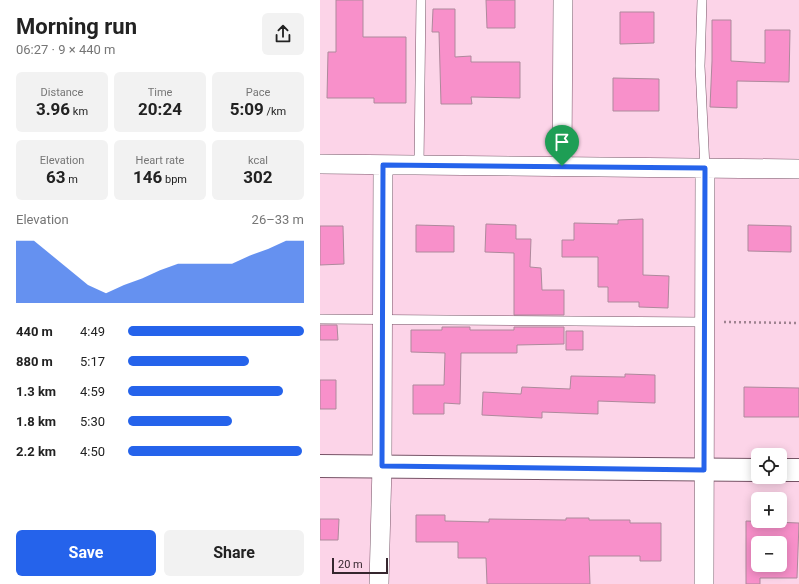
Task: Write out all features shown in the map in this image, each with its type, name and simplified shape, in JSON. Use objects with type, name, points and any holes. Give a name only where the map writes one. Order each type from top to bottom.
[{"type":"main road","points":[[320,466],[751,470]]},
{"type":"main road","points":[[787,470],[799,470]]},
{"type":"street","points":[[562,166],[564,0]]},
{"type":"street","points":[[320,164],[799,169]]},
{"type":"street","points":[[379,584],[382,466],[383,165]]},
{"type":"street","points":[[704,584],[705,168]]},
{"type":"lane","points":[[419,165],[421,0]]},
{"type":"lane","points":[[702,0],[700,66],[705,168]]},
{"type":"lane","points":[[320,319],[704,322]]},
{"type":"path","points":[[704,322],[799,323]]},
{"type":"building","points":[[336,0],[363,0],[363,37],[406,37],[406,103],[374,103],[374,98],[327,98],[328,52],[336,52]]},
{"type":"building","points":[[486,0],[515,0],[515,28],[487,28]]},
{"type":"building","points":[[433,9],[455,9],[455,57],[471,56],[471,62],[520,62],[520,98],[471,97],[472,104],[441,104],[439,32],[432,32]]},
{"type":"building","points":[[620,12],[654,12],[654,43],[620,44]]},
{"type":"building","points":[[712,20],[731,20],[731,61],[765,63],[765,30],[790,30],[789,82],[737,81],[737,108],[710,107]]},
{"type":"building","points":[[613,78],[659,79],[659,111],[613,111]]},
{"type":"building","points":[[643,219],[643,275],[669,276],[668,308],[639,307],[639,302],[608,302],[608,287],[598,287],[598,257],[562,257],[562,240],[574,240],[574,223],[618,224],[618,220]]},
{"type":"building","points":[[486,224],[516,225],[516,239],[531,239],[530,267],[541,268],[542,290],[564,290],[564,315],[514,315],[514,253],[485,252]]},
{"type":"building","points":[[416,225],[454,226],[454,252],[416,252]]},
{"type":"building","points":[[748,225],[791,226],[791,252],[748,251]]},
{"type":"building","points":[[320,226],[343,226],[344,264],[320,265]]},
{"type":"building","points":[[320,325],[337,325],[338,340],[320,340]]},
{"type":"building","points":[[442,327],[470,327],[470,330],[514,330],[514,327],[564,327],[564,344],[517,345],[517,353],[461,353],[460,404],[444,403],[444,414],[413,414],[413,385],[444,385],[445,353],[411,352],[411,330],[442,330]]},
{"type":"building","points":[[566,331],[583,331],[583,350],[566,350]]},
{"type":"building","points":[[625,374],[655,375],[655,403],[598,401],[598,414],[542,412],[542,418],[482,415],[483,392],[521,394],[522,387],[570,389],[571,376],[625,377]]},
{"type":"building","points":[[320,380],[336,380],[336,409],[320,409]]},
{"type":"building","points":[[744,387],[799,388],[799,417],[744,417]]},
{"type":"building","points":[[416,515],[445,515],[445,521],[489,522],[489,519],[566,520],[566,518],[589,518],[589,520],[630,520],[630,523],[661,523],[661,561],[640,561],[640,556],[589,556],[590,584],[487,584],[486,558],[458,558],[458,542],[416,542]]},
{"type":"building","points":[[320,519],[339,519],[338,540],[320,540]]},
{"type":"building","points":[[746,521],[751,521],[751,528],[787,528],[787,523],[799,523],[797,578],[760,578],[760,584],[746,584]]},
{"type":"route","points":[[383,165],[562,166],[705,168],[704,470],[382,466],[383,165]]}]
